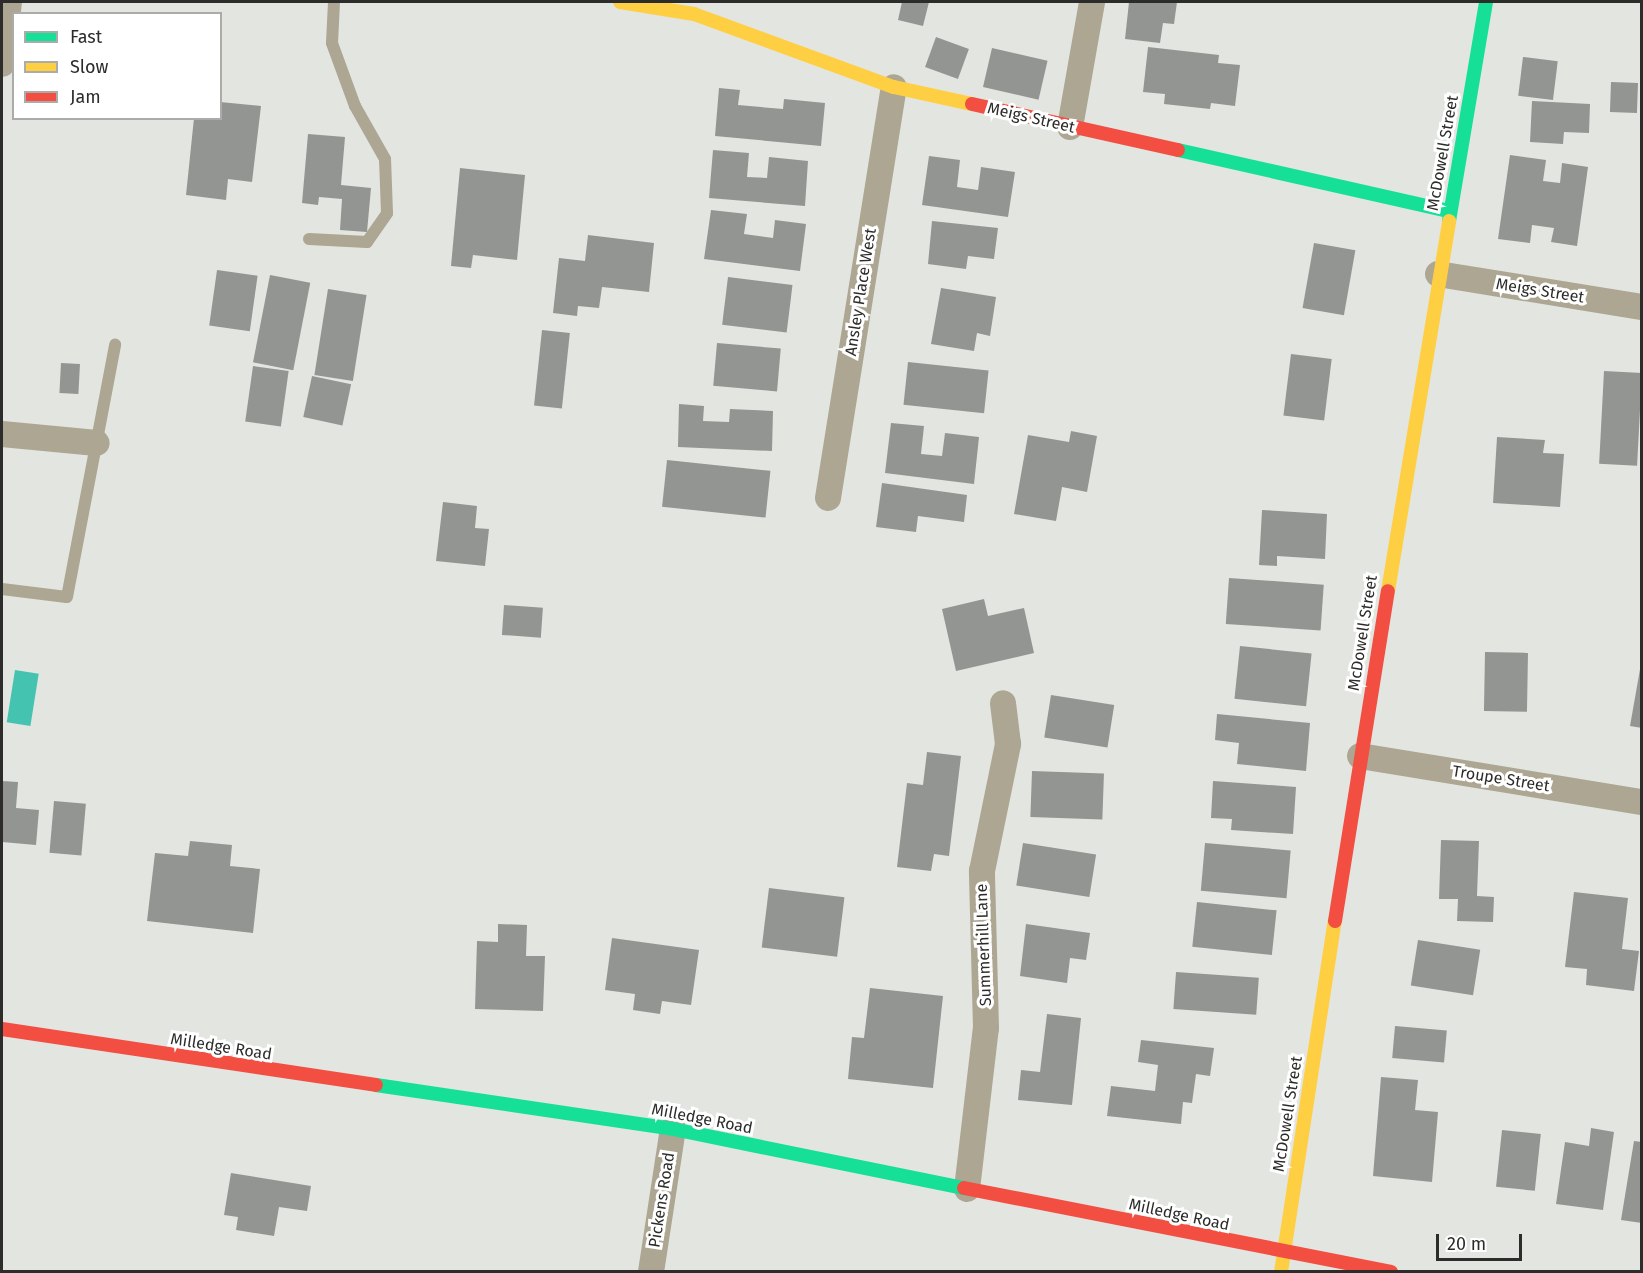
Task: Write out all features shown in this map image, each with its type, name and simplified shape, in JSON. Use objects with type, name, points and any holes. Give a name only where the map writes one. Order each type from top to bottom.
[{"type":"street","points":[[2,64],[9,2]]},
{"type":"street","name":"Meigs Street","points":[[620,2],[695,8],[894,87],[1449,211]]},
{"type":"street","points":[[1070,127],[1092,2]]},
{"type":"street","name":"McDowell Street","points":[[1281,1272],[1360,756],[1438,274],[1486,2]]},
{"type":"street","name":"Ansley Place West","points":[[828,498],[894,87]]},
{"type":"street","name":"Meigs Street","points":[[1438,274],[1641,307]]},
{"type":"street","points":[[2,434],[98,443]]},
{"type":"street","name":"Summerhill Lane","points":[[967,1189],[986,1028],[982,871],[1008,744],[1003,703]]},
{"type":"street","name":"Troupe Street","points":[[1360,756],[1641,802]]},
{"type":"street","name":"Milledge Road","points":[[2,1029],[673,1129],[1283,1253],[1391,1272]]},
{"type":"street","name":"Pickens Road","points":[[651,1272],[673,1129]]},
{"type":"lane","points":[[309,239],[367,242],[387,213],[385,159],[355,106],[332,43],[334,2]]},
{"type":"lane","points":[[2,589],[67,597],[115,345]]},
{"type":"shaded area","points":[[15,670],[39,674],[30,726],[7,722]]},
{"type":"building","points":[[902,2],[929,2],[923,26],[898,20]]},
{"type":"building","points":[[1129,2],[1177,2],[1174,24],[1163,23],[1160,43],[1125,39]]},
{"type":"building","points":[[936,37],[969,49],[958,79],[925,67]]},
{"type":"building","points":[[1148,47],[1219,55],[1218,63],[1240,65],[1235,106],[1211,103],[1210,109],[1164,104],[1165,94],[1143,92]]},
{"type":"building","points":[[992,48],[1048,61],[1039,100],[983,87]]},
{"type":"building","points":[[1523,57],[1558,61],[1553,100],[1518,96]]},
{"type":"building","points":[[1611,82],[1638,83],[1637,113],[1610,112]]},
{"type":"building","points":[[719,88],[740,90],[738,105],[783,109],[784,99],[825,103],[821,146],[715,136]]},
{"type":"building","points":[[1532,101],[1590,104],[1589,133],[1564,132],[1563,144],[1530,142]]},
{"type":"building","points":[[222,102],[261,106],[252,182],[228,179],[226,200],[186,195],[194,120],[222,120]]},
{"type":"building","points":[[308,134],[345,137],[341,185],[371,188],[367,232],[340,230],[342,199],[319,197],[318,205],[302,203]]},
{"type":"building","points":[[713,150],[749,153],[747,177],[767,178],[769,157],[808,161],[805,206],[709,198]]},
{"type":"building","points":[[1510,155],[1546,160],[1543,181],[1560,183],[1562,163],[1588,167],[1577,246],[1551,242],[1554,228],[1532,225],[1530,243],[1498,239]]},
{"type":"building","points":[[929,156],[960,160],[957,187],[978,190],[981,167],[1015,172],[1008,217],[922,205]]},
{"type":"building","points":[[460,168],[525,175],[517,260],[473,255],[471,268],[451,266]]},
{"type":"building","points":[[711,210],[747,214],[744,234],[773,238],[775,220],[806,224],[800,271],[704,259]]},
{"type":"building","points":[[932,221],[998,228],[994,259],[968,256],[966,269],[928,264]]},
{"type":"building","points":[[588,235],[654,243],[649,292],[602,287],[599,308],[578,306],[577,316],[553,313],[559,258],[585,261]]},
{"type":"building","points":[[1314,243],[1355,250],[1344,315],[1303,308]]},
{"type":"building","points":[[217,270],[258,276],[250,331],[209,325]]},
{"type":"building","points":[[270,275],[310,283],[293,370],[253,362]]},
{"type":"building","points":[[728,277],[793,285],[787,333],[722,325]]},
{"type":"building","points":[[941,288],[996,297],[990,336],[977,333],[974,351],[931,344]]},
{"type":"building","points":[[328,289],[367,295],[353,381],[314,375]]},
{"type":"building","points":[[542,330],[570,333],[562,409],[534,406]]},
{"type":"building","points":[[717,343],[781,349],[777,391],[713,386]]},
{"type":"building","points":[[1291,354],[1332,359],[1324,421],[1283,416]]},
{"type":"building","points":[[908,362],[989,370],[984,413],[904,405]]},
{"type":"building","points":[[61,363],[80,364],[78,394],[59,393]]},
{"type":"building","points":[[253,366],[289,371],[281,426],[245,421]]},
{"type":"building","points":[[1604,371],[1642,373],[1637,466],[1599,464]]},
{"type":"building","points":[[312,376],[351,384],[342,425],[303,417]]},
{"type":"building","points":[[679,404],[704,406],[703,421],[729,422],[730,409],[773,411],[772,451],[678,447]]},
{"type":"building","points":[[891,423],[924,426],[921,454],[942,456],[945,433],[979,437],[974,484],[885,473]]},
{"type":"building","points":[[1071,431],[1097,436],[1087,492],[1062,487],[1056,521],[1014,514],[1028,435],[1069,442]]},
{"type":"building","points":[[1497,437],[1545,440],[1543,453],[1564,454],[1560,507],[1493,503]]},
{"type":"building","points":[[667,460],[770,471],[766,518],[662,507]]},
{"type":"building","points":[[882,483],[967,495],[964,522],[918,516],[916,532],[876,527]]},
{"type":"building","points":[[443,502],[477,506],[475,528],[489,529],[485,566],[436,561]]},
{"type":"building","points":[[1262,510],[1327,514],[1325,559],[1277,556],[1277,566],[1259,565]]},
{"type":"building","points":[[1229,578],[1324,585],[1321,631],[1226,624]]},
{"type":"building","points":[[984,599],[988,616],[1024,608],[1034,653],[956,671],[942,609]]},
{"type":"building","points":[[504,605],[543,608],[541,638],[502,635]]},
{"type":"building","points":[[1240,646],[1312,654],[1306,706],[1234,699]]},
{"type":"building","points":[[1485,652],[1528,653],[1527,712],[1484,711]]},
{"type":"building","points":[[1642,658],[1642,728],[1630,726]]},
{"type":"building","points":[[1051,695],[1114,705],[1107,747],[1044,737]]},
{"type":"building","points":[[1217,714],[1310,723],[1306,771],[1237,764],[1239,743],[1215,740]]},
{"type":"building","points":[[927,752],[961,756],[949,856],[934,854],[931,871],[897,867],[907,783],[923,785]]},
{"type":"building","points":[[1032,771],[1104,774],[1102,819],[1030,817]]},
{"type":"building","points":[[2,781],[18,782],[16,808],[39,810],[36,845],[2,842]]},
{"type":"building","points":[[1213,781],[1296,787],[1293,834],[1231,830],[1232,819],[1211,818]]},
{"type":"building","points":[[54,801],[86,804],[81,856],[49,853]]},
{"type":"building","points":[[1441,840],[1479,841],[1477,896],[1494,897],[1493,922],[1457,921],[1458,899],[1439,899]]},
{"type":"building","points":[[190,841],[232,845],[230,866],[260,869],[253,933],[147,921],[155,853],[188,856]]},
{"type":"building","points":[[1023,843],[1096,855],[1089,897],[1016,885]]},
{"type":"building","points":[[1205,843],[1291,850],[1286,898],[1201,891]]},
{"type":"building","points":[[769,888],[844,897],[837,957],[762,948]]},
{"type":"building","points":[[1574,892],[1628,898],[1622,949],[1639,951],[1634,991],[1586,985],[1587,969],[1565,967]]},
{"type":"building","points":[[1197,902],[1277,910],[1272,955],[1192,947]]},
{"type":"building","points":[[498,924],[527,925],[526,956],[545,956],[543,1011],[475,1009],[477,941],[498,942]]},
{"type":"building","points":[[1026,924],[1090,933],[1086,960],[1070,958],[1067,983],[1020,976]]},
{"type":"building","points":[[612,938],[699,950],[691,1005],[662,1001],[660,1014],[633,1010],[635,994],[605,990]]},
{"type":"building","points":[[1418,940],[1480,950],[1473,995],[1411,985]]},
{"type":"building","points":[[1176,972],[1259,978],[1256,1015],[1173,1009]]},
{"type":"building","points":[[870,988],[943,996],[933,1088],[848,1079],[852,1037],[864,1038]]},
{"type":"building","points":[[1047,1014],[1081,1018],[1072,1105],[1018,1100],[1021,1070],[1040,1072]]},
{"type":"building","points":[[1395,1026],[1447,1031],[1444,1062],[1392,1058]]},
{"type":"building","points":[[1141,1040],[1214,1048],[1210,1076],[1196,1074],[1192,1103],[1183,1102],[1181,1124],[1107,1116],[1111,1086],[1155,1091],[1158,1065],[1138,1062]]},
{"type":"building","points":[[1381,1077],[1418,1080],[1415,1110],[1438,1112],[1432,1182],[1373,1176]]},
{"type":"building","points":[[1591,1128],[1614,1132],[1603,1210],[1556,1204],[1565,1142],[1589,1146]]},
{"type":"building","points":[[1502,1130],[1541,1134],[1535,1191],[1496,1187]]},
{"type":"building","points":[[1634,1141],[1642,1142],[1642,1223],[1621,1220]]},
{"type":"building","points":[[231,1173],[311,1186],[307,1211],[279,1207],[274,1236],[236,1230],[238,1217],[224,1215]]},
{"type":"traffic: fast","points":[[1449,221],[1486,2]]},
{"type":"traffic: fast","points":[[1178,150],[1449,211]]},
{"type":"traffic: fast","points":[[376,1085],[673,1129],[964,1188]]},
{"type":"traffic: slow","points":[[620,2],[694,14],[894,87],[972,104]]},
{"type":"traffic: slow","points":[[1388,591],[1449,221]]},
{"type":"traffic: slow","points":[[1281,1272],[1335,921]]},
{"type":"traffic: jam","points":[[972,104],[1178,150]]},
{"type":"traffic: jam","points":[[1335,921],[1388,591]]},
{"type":"traffic: jam","points":[[2,1029],[376,1085]]},
{"type":"traffic: jam","points":[[964,1188],[1391,1272]]}]
